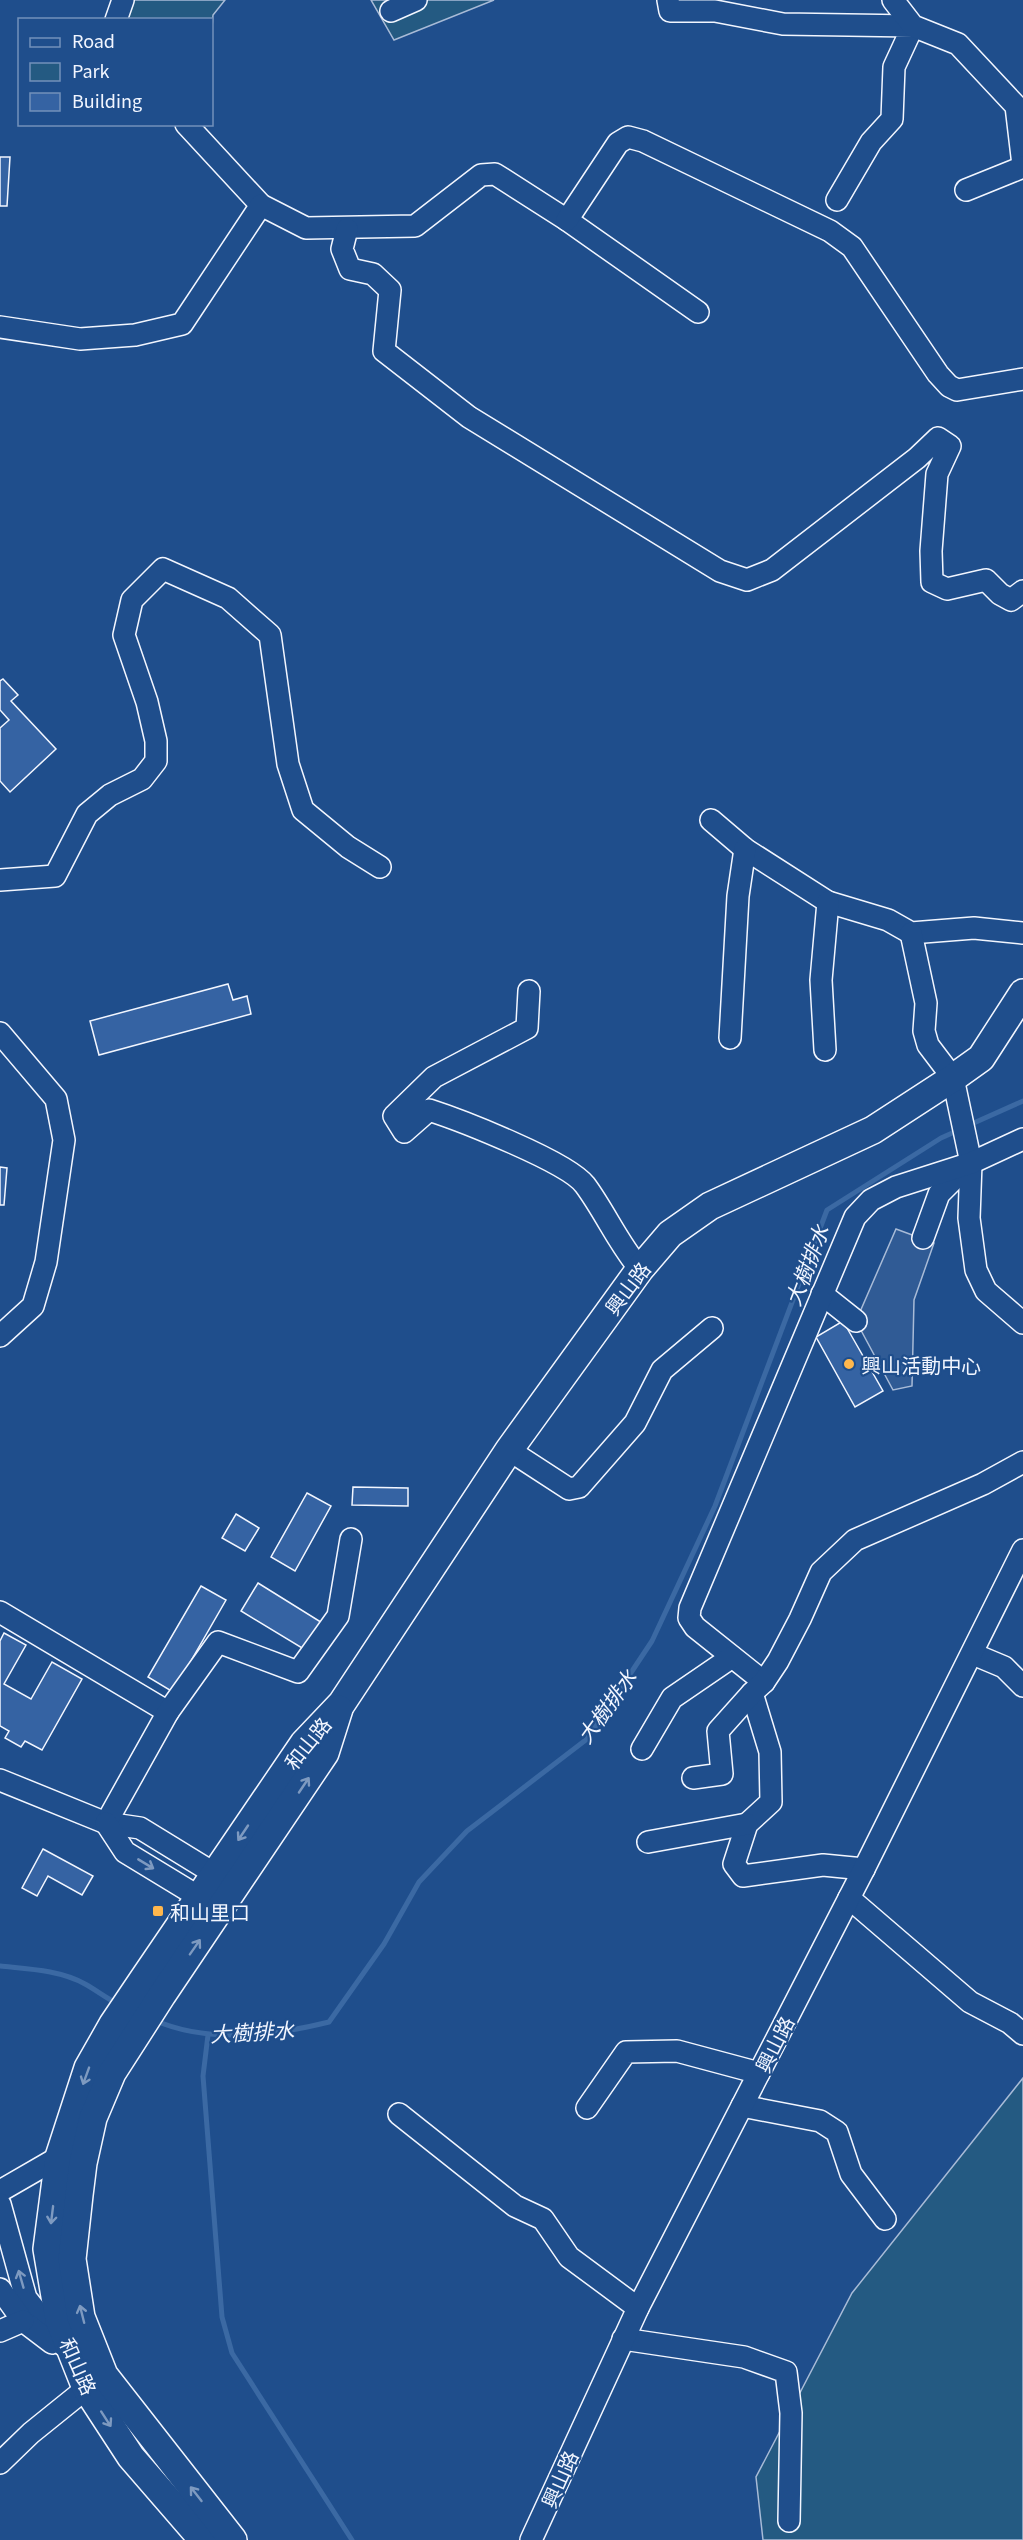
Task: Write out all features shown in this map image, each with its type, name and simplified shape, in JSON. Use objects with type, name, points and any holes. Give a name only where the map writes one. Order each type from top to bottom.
[{"type":"main road","name":"興山路","points":[[342,1703],[509,1450],[640,1269],[670,1234],[710,1206],[873,1130],[954,1078],[981,1058],[1023,993]]},
{"type":"main road","name":"和山路","points":[[203,2540],[131,2457],[91,2370],[72,2259],[71,2160],[112,2073],[123,2032],[152,1988],[199,1897],[304,1743],[342,1703]]},
{"type":"main road","name":"和山路","points":[[152,1988],[228,1898],[325,1754],[342,1703]]},
{"type":"main road","name":"和山路","points":[[91,2370],[233,2540]]},
{"type":"street","points":[[117,18],[123,0]]},
{"type":"street","points":[[392,11],[416,0]]},
{"type":"street","points":[[668,0],[670,11],[715,11],[783,24],[913,26],[958,44],[1016,106],[1023,166],[966,190]]},
{"type":"street","points":[[893,0],[913,26]]},
{"type":"street","points":[[837,200],[871,141],[892,119],[894,67],[913,26]]},
{"type":"street","points":[[188,126],[261,205],[306,228],[416,226],[481,175],[495,174],[567,220],[698,312]]},
{"type":"street","points":[[567,220],[618,143],[628,137],[644,141],[830,231],[852,247],[949,386],[957,390],[1023,379]]},
{"type":"street","points":[[0,327],[80,339],[135,335],[182,324],[261,205]]},
{"type":"street","points":[[347,229],[342,249],[350,269],[373,274],[390,290],[384,351],[469,417],[720,571],[747,580],[772,570],[917,458],[938,438],[950,446],[937,474],[931,551],[932,582],[948,589],[986,580],[1000,594],[1011,600],[1023,591]]},
{"type":"street","points":[[0,880],[55,876],[87,814],[110,795],[142,779],[156,761],[156,741],[147,702],[124,635],[132,600],[163,569],[228,598],[270,635],[288,764],[303,810],[348,847],[380,867]]},
{"type":"street","points":[[711,819],[745,849],[828,902],[888,920],[911,933],[974,928],[1023,933]]},
{"type":"street","points":[[730,1038],[738,896],[745,849]]},
{"type":"street","points":[[825,1050],[821,980],[828,902]]},
{"type":"street","points":[[911,933],[926,1003],[924,1031],[928,1045],[954,1078],[971,1163],[969,1218],[976,1270],[986,1291],[1023,1323]]},
{"type":"street","points":[[529,991],[527,1028],[434,1077],[394,1116],[404,1132],[429,1110],[459,1120],[562,1167],[584,1183],[624,1250],[640,1269]]},
{"type":"street","points":[[0,1033],[56,1099],[64,1140],[46,1262],[33,1306],[0,1336]]},
{"type":"street","points":[[864,1869],[824,1864],[743,1876],[734,1864],[747,1824],[771,1802],[770,1752],[758,1687],[732,1657],[695,1627],[689,1618],[690,1608],[855,1217],[871,1200],[896,1187],[971,1163],[1023,1139]]},
{"type":"street","points":[[923,1238],[939,1194],[971,1163]]},
{"type":"street","points":[[822,1294],[856,1321]]},
{"type":"street","points":[[509,1450],[569,1489],[579,1487],[635,1423],[662,1370],[712,1328]]},
{"type":"street","points":[[693,1779],[722,1774],[718,1731],[778,1661],[821,1572],[840,1552],[855,1540],[983,1484],[1023,1462]]},
{"type":"street","points":[[106,1823],[168,1712],[218,1642],[298,1672],[338,1616],[351,1539]]},
{"type":"street","name":"興山路","points":[[531,2540],[638,2308],[864,1869],[1023,1550]]},
{"type":"street","points":[[0,1612],[168,1712]]},
{"type":"street","points":[[973,1654],[1004,1667],[1023,1686]]},
{"type":"street","points":[[642,1749],[672,1698],[732,1657]]},
{"type":"street","points":[[0,1780],[106,1823],[141,1828],[215,1874],[228,1898]]},
{"type":"street","points":[[106,1823],[125,1852],[199,1897],[228,1898]]},
{"type":"street","points":[[648,1842],[747,1824]]},
{"type":"street","points":[[849,1898],[969,2002],[1010,2023],[1023,2034]]},
{"type":"street","points":[[587,2108],[626,2052],[677,2051],[759,2073]]},
{"type":"street","points":[[742,2106],[820,2121],[837,2132],[851,2175],[885,2219]]},
{"type":"street","points":[[399,2114],[515,2206],[543,2219],[569,2257],[638,2308]]},
{"type":"street","points":[[0,2191],[71,2160]]},
{"type":"street","points":[[0,2204],[26,2298],[91,2370]]},
{"type":"street","points":[[0,2289],[22,2321],[91,2370]]},
{"type":"street","points":[[0,2331],[22,2321]]},
{"type":"street","points":[[623,2339],[744,2357],[786,2372],[791,2413],[789,2521]]},
{"type":"street","points":[[0,2463],[91,2370]]},
{"type":"green space","points":[[115,0],[225,0],[213,18],[120,18]]},
{"type":"green space","points":[[371,0],[494,0],[394,40]]},
{"type":"green space","points":[[1023,2078],[1023,2540],[763,2540],[756,2477],[852,2293]]},
{"type":"shaded area","points":[[896,1229],[934,1243],[914,1300],[912,1386],[893,1390],[856,1321]]},
{"type":"building","points":[[0,157],[10,157],[7,206],[0,206]]},
{"type":"building","points":[[3,679],[18,695],[11,701],[56,749],[10,792],[0,781],[0,728],[9,720],[0,710],[0,681]]},
{"type":"building","points":[[228,984],[233,1000],[247,996],[251,1014],[99,1055],[90,1021]]},
{"type":"building","points":[[0,1167],[7,1168],[4,1205],[0,1205]]},
{"type":"building","name":"興山活動中心","points":[[843,1321],[883,1391],[855,1407],[816,1337]]},
{"type":"building","points":[[353,1487],[408,1488],[408,1506],[352,1505]]},
{"type":"building","points":[[307,1493],[331,1506],[295,1571],[271,1557]]},
{"type":"building","points":[[236,1514],[259,1528],[245,1551],[222,1538]]},
{"type":"building","points":[[258,1583],[324,1624],[307,1651],[241,1611]]},
{"type":"building","points":[[201,1586],[226,1600],[173,1692],[148,1677]]},
{"type":"building","points":[[4,1633],[26,1645],[4,1684],[31,1699],[52,1662],[82,1679],[42,1750],[25,1741],[21,1747],[5,1738],[9,1731],[0,1726],[0,1641]]},
{"type":"building","points":[[43,1849],[93,1876],[82,1895],[48,1876],[37,1896],[22,1888]]},
{"type":"waterway","name":"大樹排水","points":[[967,1126],[1023,1101]]},
{"type":"waterway","name":"大樹排水","points":[[154,2020],[175,2028],[218,2035],[263,2034],[329,2022],[384,1944],[419,1882],[467,1831],[587,1739],[652,1641],[715,1506],[827,1210],[941,1138],[959,1130]]},
{"type":"waterway","name":"大樹排水","points":[[0,1966],[44,1971],[75,1979],[118,2004]]},
{"type":"waterway","points":[[208,2035],[203,2076],[222,2317],[232,2353],[352,2540]]},
{"type":"place","name":"興山活動中心","points":[[849,1364]]},
{"type":"place","name":"和山里口","points":[[158,1911]]}]
